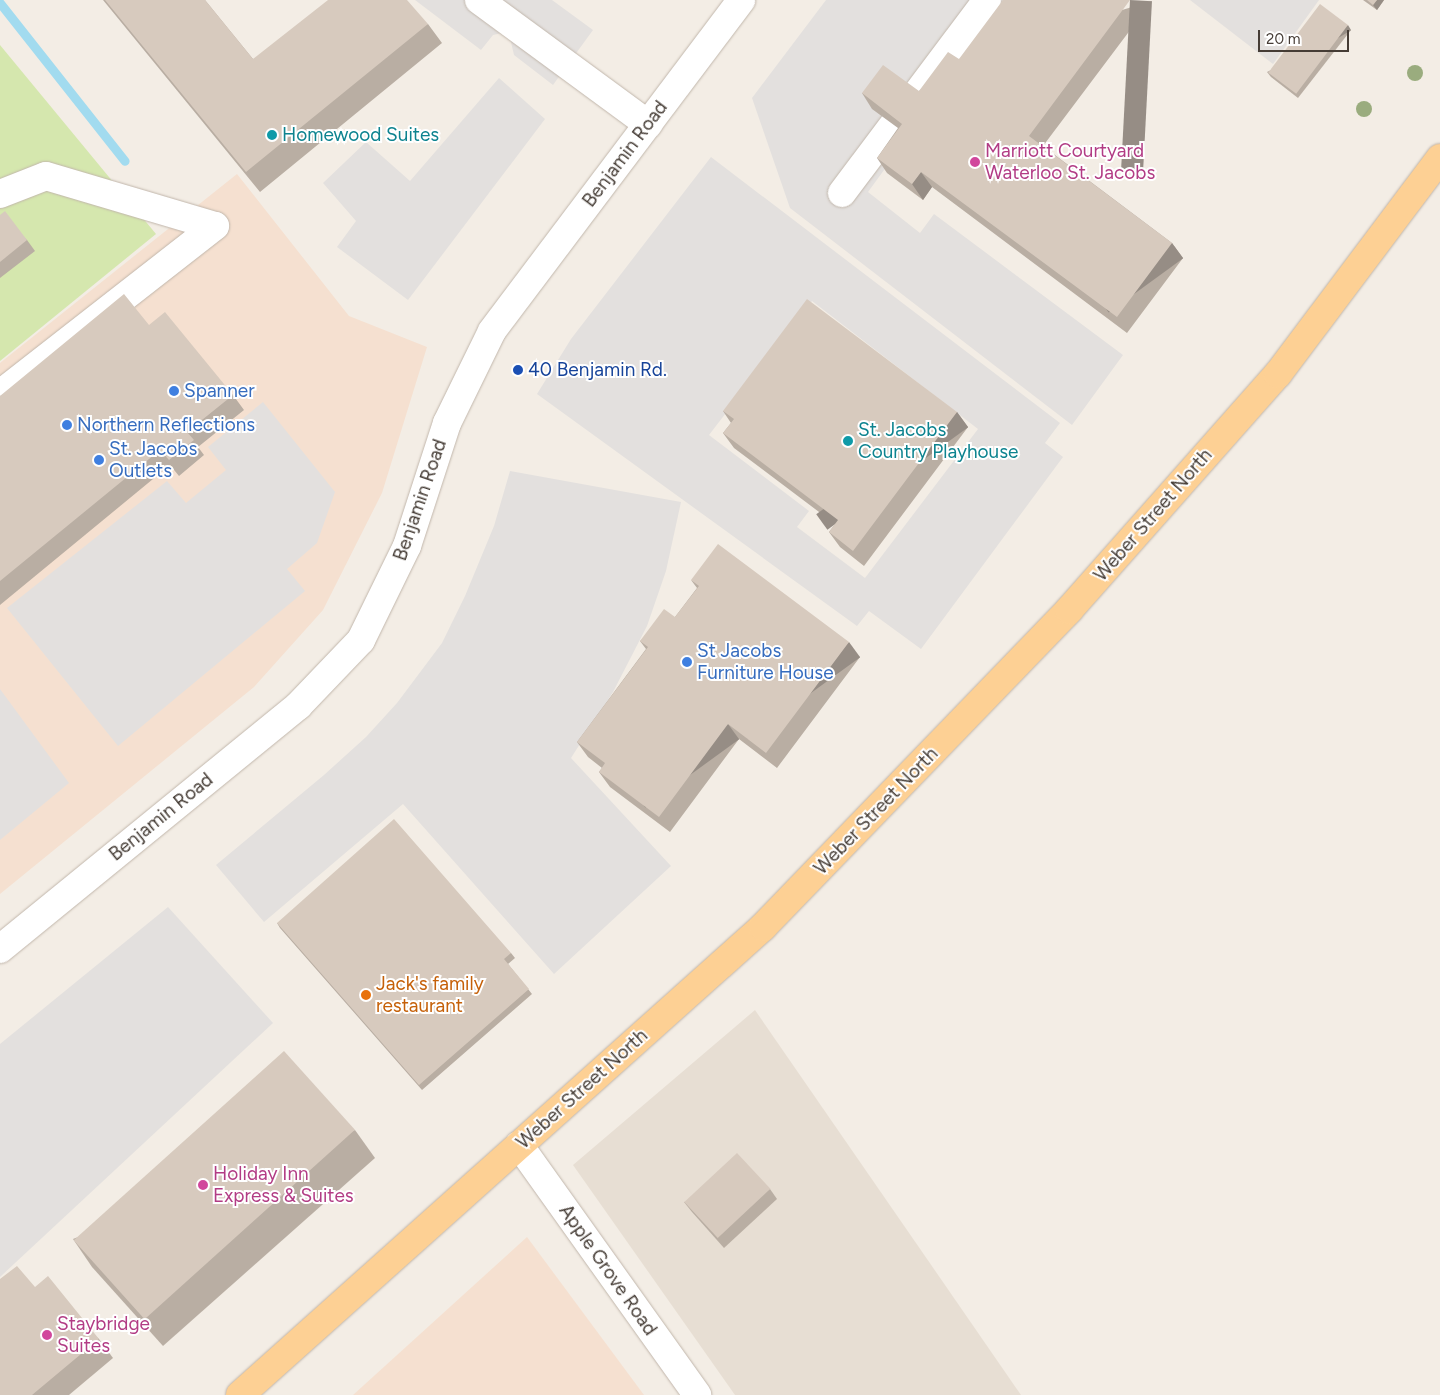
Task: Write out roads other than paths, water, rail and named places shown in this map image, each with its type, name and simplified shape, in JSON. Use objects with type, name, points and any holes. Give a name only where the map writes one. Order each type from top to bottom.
[{"type":"main road","name":"Weber Street North","points":[[240,1395],[763,927],[1069,610],[1278,374],[1440,158]]},
{"type":"street","points":[[480,0],[648,124]]},
{"type":"street","name":"Benjamin Road","points":[[0,949],[298,706],[360,640],[407,546],[447,423],[492,331],[741,0]]},
{"type":"street","points":[[915,96],[987,0]]},
{"type":"street","points":[[842,193],[894,125]]},
{"type":"street","points":[[0,194],[46,176],[215,226],[0,394]]},
{"type":"street","name":"Apple Grove Road","points":[[519,1145],[697,1395]]},
{"type":"waterway","points":[[0,3],[125,161]]},
{"type":"place","name":"Homewood Suites","points":[[272,135]]},
{"type":"place","name":"Marriott Courtyard Waterloo St. Jacobs","points":[[975,162]]},
{"type":"place","name":"40 Benjamin Rd.","points":[[518,370]]},
{"type":"place","name":"Spanner","points":[[174,391]]},
{"type":"place","name":"Northern Reflections","points":[[67,425]]},
{"type":"place","name":"St. Jacobs Country Playhouse","points":[[848,441]]},
{"type":"place","name":"St. Jacobs Outlets","points":[[99,460]]},
{"type":"place","name":"St Jacobs Furniture House","points":[[687,662]]},
{"type":"place","name":"Jack's family restaurant","points":[[366,995]]},
{"type":"place","name":"Holiday Inn Express & Suites","points":[[203,1185]]},
{"type":"place","name":"Staybridge Suites","points":[[47,1335]]}]
